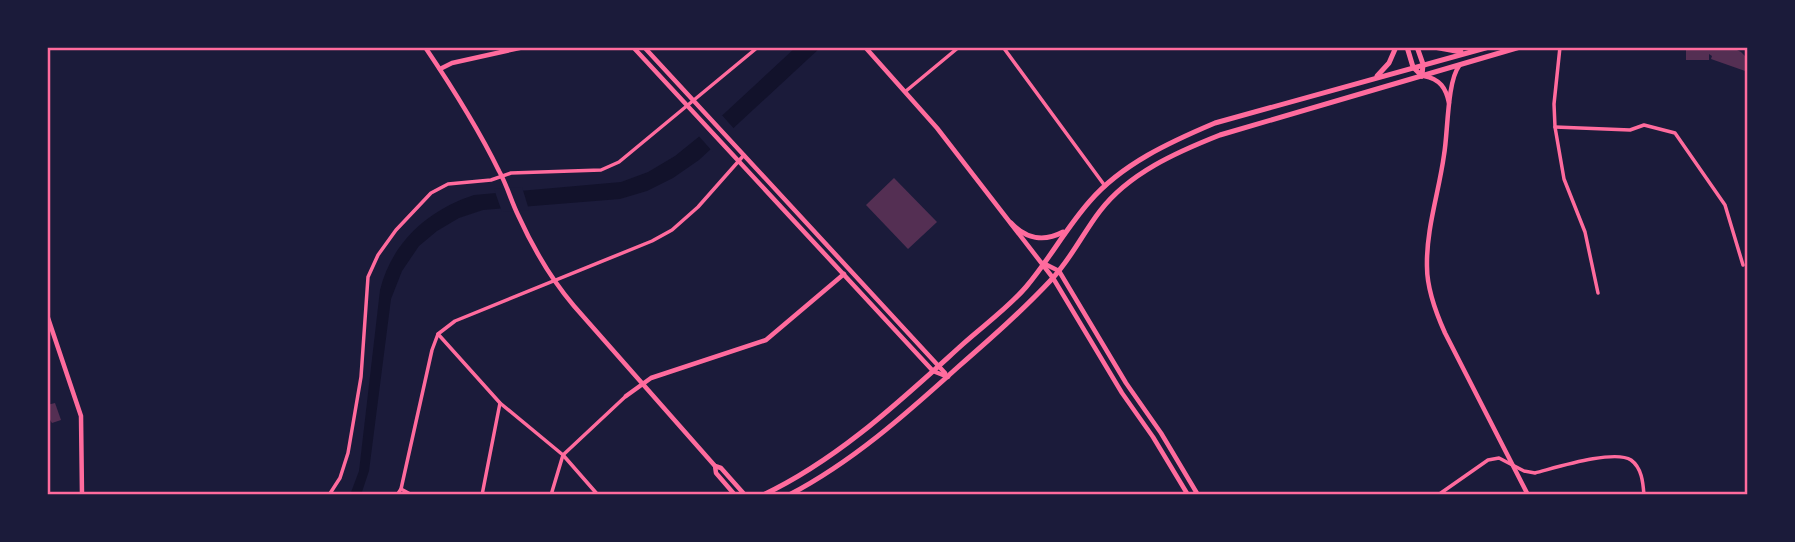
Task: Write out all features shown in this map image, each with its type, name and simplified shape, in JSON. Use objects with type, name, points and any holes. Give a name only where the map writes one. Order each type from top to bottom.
[{"type":"main road","points":[[1372,79],[1384,70],[1396,47]]},
{"type":"main road","points":[[1407,47],[1413,67],[1422,76]]},
{"type":"main road","points":[[1417,47],[1423,64],[1422,76]]},
{"type":"main road","points":[[1434,47],[1446,51],[1471,52]]},
{"type":"main road","points":[[763,495],[806,473],[835,453],[1026,288],[1068,228],[1105,186],[1131,166],[1215,123],[1489,47]]},
{"type":"main road","points":[[789,495],[860,449],[948,377],[1053,278],[1108,201],[1126,184],[1179,153],[1220,135],[1520,47]]},
{"type":"main road","points":[[1011,223],[1020,232],[1038,238],[1057,235],[1068,228]]},
{"type":"street","points":[[425,47],[502,176],[516,211],[555,282],[715,466],[722,468],[745,495]]},
{"type":"street","points":[[440,69],[453,62],[524,47]]},
{"type":"street","points":[[633,47],[844,274],[948,377]]},
{"type":"street","points":[[644,47],[936,368]]},
{"type":"street","points":[[330,495],[340,478],[348,453],[361,377],[368,277],[371,268],[396,230],[431,193],[448,184],[491,180],[519,172],[608,169],[758,47]]},
{"type":"street","points":[[865,47],[906,91],[1053,278],[1122,393],[1153,437],[1188,495]]},
{"type":"street","points":[[906,91],[959,47]]},
{"type":"street","points":[[1003,47],[1105,186]]},
{"type":"street","points":[[1560,47],[1554,104],[1555,127],[1564,179],[1585,232],[1598,293]]},
{"type":"street","points":[[1460,65],[1456,70],[1449,104],[1444,157],[1429,238],[1427,280],[1437,316],[1528,495]]},
{"type":"street","points":[[1422,76],[1434,78],[1443,85],[1449,104]]},
{"type":"street","points":[[1555,127],[1630,130],[1644,125],[1675,133],[1725,205],[1743,265]]},
{"type":"street","points":[[397,495],[401,489],[432,350],[438,334],[455,321],[555,282],[672,230],[690,215],[744,155]]},
{"type":"street","points":[[1042,263],[1059,271],[1126,383],[1161,433],[1198,495]]},
{"type":"street","points":[[551,495],[563,455],[642,383],[766,340],[844,274]]},
{"type":"street","points":[[47,315],[81,416],[82,495]]},
{"type":"street","points":[[438,334],[500,403],[563,455],[598,495]]},
{"type":"street","points":[[482,495],[500,403]]},
{"type":"street","points":[[1438,495],[1488,460],[1499,458],[1535,473],[1603,457],[1631,460],[1640,471],[1644,495]]},
{"type":"street","points":[[715,466],[716,473],[735,495]]},
{"type":"street","points":[[401,489],[412,495]]},
{"type":"shaded area","points":[[796,47],[821,47],[699,160],[673,178],[647,191],[620,199],[483,210],[459,218],[419,246],[402,271],[391,299],[369,471],[361,495],[350,495],[359,471],[380,290],[393,257],[414,230],[442,209],[474,195],[621,182],[648,172],[675,156],[701,135]]},
{"type":"pier","points":[[720,113],[736,131],[713,152],[697,134]]},
{"type":"pier","points":[[522,187],[529,210],[502,212],[494,189]]},
{"type":"building","points":[[1686,48],[1733,48],[1741,52],[1748,59],[1748,72],[1711,59],[1709,54],[1709,60],[1686,60]]},
{"type":"building","points":[[894,178],[937,222],[908,249],[866,205]]},
{"type":"building","points":[[55,403],[61,420],[52,423],[47,415],[47,405]]}]
